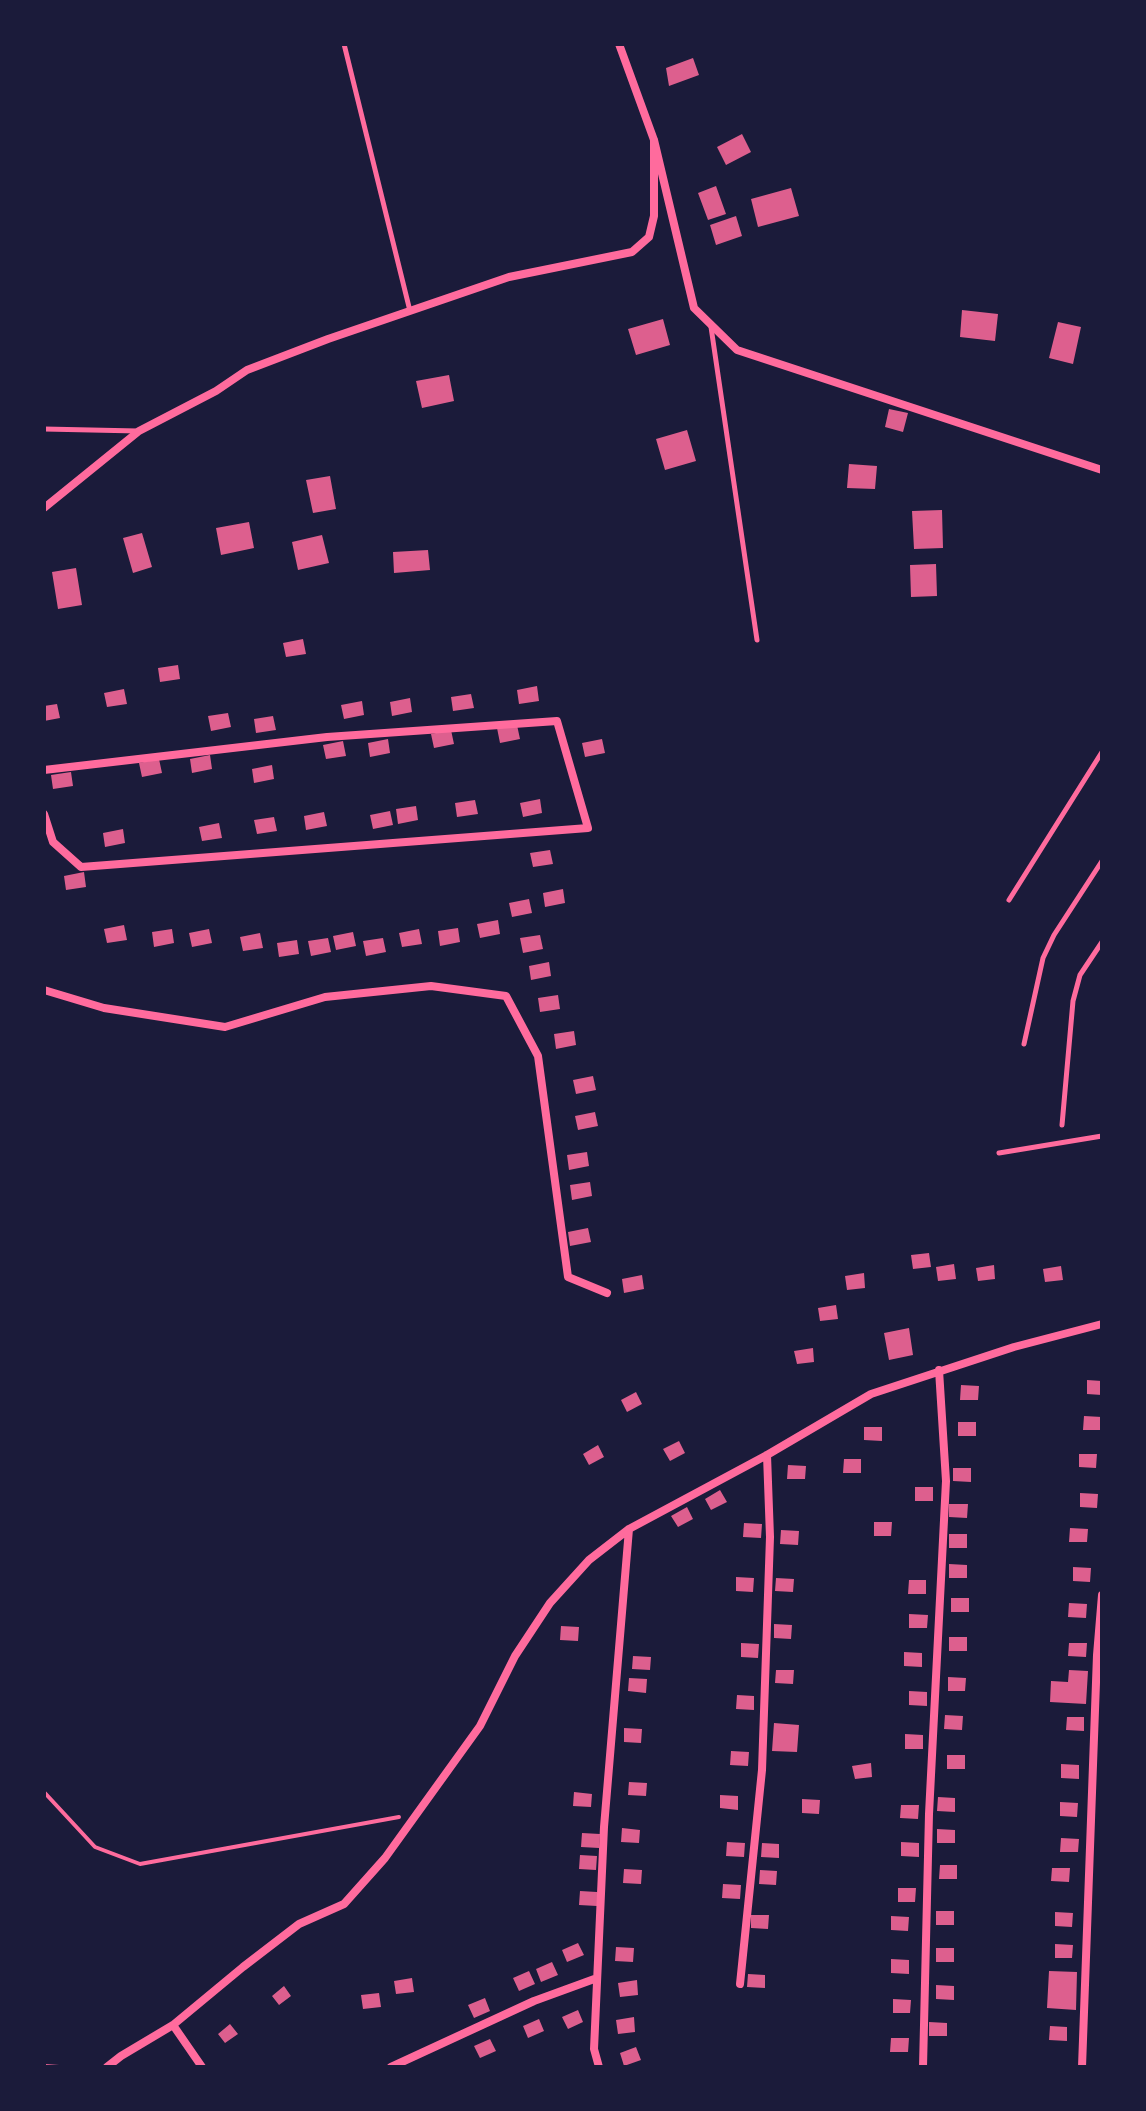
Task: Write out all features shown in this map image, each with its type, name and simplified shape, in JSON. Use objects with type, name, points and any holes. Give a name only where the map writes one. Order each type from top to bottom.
[{"type":"street","points":[[619,44],[654,140],[694,308],[737,350],[1102,470]]},
{"type":"street","points":[[44,508],[139,431],[216,391],[247,370],[509,277],[632,252],[649,237],[654,216],[654,140]]},
{"type":"street","points":[[44,770],[327,737],[557,721],[588,828],[81,867],[53,842],[44,814]]},
{"type":"street","points":[[44,990],[104,1008],[225,1027],[325,997],[431,986],[506,996],[538,1056],[568,1277],[607,1293]]},
{"type":"street","points":[[107,2067],[173,2025],[299,1924],[344,1904],[385,1858],[480,1726],[515,1656],[550,1603],[589,1560],[629,1529],[767,1455],[871,1394],[939,1370],[1102,1324]]},
{"type":"street","points":[[923,2067],[929,1814],[946,1481],[939,1370]]},
{"type":"street","points":[[740,1984],[762,1770],[770,1537],[767,1455]]},
{"type":"street","points":[[599,2067],[594,2049],[604,1827],[629,1529]]},
{"type":"street","points":[[1082,2067],[1097,1655],[1102,1595]]},
{"type":"street","points":[[391,2067],[534,2001],[597,1978]]},
{"type":"street","points":[[173,2025],[202,2067]]},
{"type":"lane","points":[[344,44],[410,311]]},
{"type":"lane","points":[[711,322],[757,640]]},
{"type":"lane","points":[[44,429],[139,431]]},
{"type":"lane","points":[[1009,900],[1102,752]]},
{"type":"lane","points":[[1024,1044],[1043,958],[1054,935],[1102,861]]},
{"type":"lane","points":[[1062,1125],[1073,1001],[1080,975],[1102,942]]},
{"type":"lane","points":[[999,1153],[1102,1136]]},
{"type":"path","points":[[44,1792],[95,1847],[140,1864],[417,1814]]},
{"type":"path","points":[[44,2066],[59,2067]]},
{"type":"building","points":[[693,58],[699,75],[669,86],[666,68]]},
{"type":"building","points":[[742,134],[751,152],[726,165],[717,147]]},
{"type":"building","points":[[716,186],[726,214],[708,220],[698,193]]},
{"type":"building","points":[[791,188],[799,216],[758,227],[751,199]]},
{"type":"building","points":[[736,216],[742,236],[716,245],[710,225]]},
{"type":"building","points":[[962,310],[998,314],[995,341],[960,337]]},
{"type":"building","points":[[663,319],[670,345],[636,355],[628,329]]},
{"type":"building","points":[[1058,322],[1081,327],[1073,364],[1049,358]]},
{"type":"building","points":[[449,375],[454,401],[422,408],[416,381]]},
{"type":"building","points":[[889,409],[908,413],[903,432],[885,427]]},
{"type":"building","points":[[687,430],[696,461],[665,470],[656,439]]},
{"type":"building","points":[[849,464],[877,466],[875,489],[847,488]]},
{"type":"building","points":[[330,476],[336,509],[313,513],[306,480]]},
{"type":"building","points":[[942,510],[943,548],[914,549],[912,511]]},
{"type":"building","points":[[249,522],[254,548],[221,555],[216,528]]},
{"type":"building","points":[[142,533],[152,567],[133,573],[123,538]]},
{"type":"building","points":[[322,535],[329,563],[298,570],[292,542]]},
{"type":"building","points":[[428,550],[430,570],[394,573],[393,552]]},
{"type":"building","points":[[936,564],[937,596],[911,597],[910,565]]},
{"type":"building","points":[[76,568],[82,605],[58,609],[52,572]]},
{"type":"building","points":[[303,639],[306,654],[286,657],[283,643]]},
{"type":"building","points":[[178,665],[180,679],[160,682],[158,668]]},
{"type":"building","points":[[537,686],[539,701],[519,704],[517,690]]},
{"type":"building","points":[[124,689],[127,704],[107,707],[104,693]]},
{"type":"building","points":[[471,694],[474,708],[453,711],[451,697]]},
{"type":"building","points":[[410,698],[412,712],[392,716],[390,702]]},
{"type":"building","points":[[362,701],[364,715],[344,719],[341,705]]},
{"type":"building","points":[[57,704],[60,718],[44,721],[44,706]]},
{"type":"building","points":[[228,713],[231,727],[211,731],[208,716]]},
{"type":"building","points":[[273,716],[276,730],[256,733],[254,719]]},
{"type":"building","points":[[517,725],[520,739],[500,743],[497,728]]},
{"type":"building","points":[[451,730],[454,744],[434,748],[431,734]]},
{"type":"building","points":[[388,739],[390,753],[370,757],[368,743]]},
{"type":"building","points":[[602,739],[605,753],[585,757],[582,743]]},
{"type":"building","points":[[343,741],[346,756],[326,759],[323,745]]},
{"type":"building","points":[[210,755],[212,769],[192,773],[190,759]]},
{"type":"building","points":[[159,759],[162,773],[142,777],[139,763]]},
{"type":"building","points":[[272,765],[274,779],[254,783],[252,769]]},
{"type":"building","points":[[71,772],[73,786],[53,789],[51,775]]},
{"type":"building","points":[[540,799],[542,813],[523,817],[520,803]]},
{"type":"building","points":[[475,800],[478,814],[457,817],[455,803]]},
{"type":"building","points":[[416,806],[418,820],[398,824],[396,809]]},
{"type":"building","points":[[390,811],[393,825],[373,829],[370,815]]},
{"type":"building","points":[[324,812],[327,826],[306,830],[304,816]]},
{"type":"building","points":[[274,817],[277,831],[257,834],[254,820]]},
{"type":"building","points":[[219,823],[222,838],[202,841],[199,827]]},
{"type":"building","points":[[123,829],[125,843],[105,847],[103,833]]},
{"type":"building","points":[[550,850],[553,864],[533,867],[530,853]]},
{"type":"building","points":[[84,872],[86,887],[66,890],[64,876]]},
{"type":"building","points":[[563,889],[565,903],[545,907],[543,893]]},
{"type":"building","points":[[529,899],[532,913],[512,917],[509,903]]},
{"type":"building","points":[[498,920],[500,934],[480,938],[477,924]]},
{"type":"building","points":[[124,925],[127,940],[107,943],[104,929]]},
{"type":"building","points":[[458,928],[460,942],[440,946],[438,931]]},
{"type":"building","points":[[172,929],[174,943],[154,947],[152,932]]},
{"type":"building","points":[[209,929],[212,943],[192,947],[189,933]]},
{"type":"building","points":[[419,929],[422,944],[402,947],[399,933]]},
{"type":"building","points":[[353,932],[356,946],[336,950],[333,936]]},
{"type":"building","points":[[260,933],[263,948],[243,951],[240,937]]},
{"type":"building","points":[[540,935],[543,949],[523,953],[520,938]]},
{"type":"building","points":[[328,938],[331,952],[311,956],[308,941]]},
{"type":"building","points":[[383,938],[386,952],[366,956],[363,941]]},
{"type":"building","points":[[297,940],[299,954],[279,957],[277,943]]},
{"type":"building","points":[[549,962],[551,976],[531,980],[529,966]]},
{"type":"building","points":[[558,995],[560,1009],[540,1012],[538,998]]},
{"type":"building","points":[[574,1031],[576,1045],[556,1049],[554,1034]]},
{"type":"building","points":[[593,1076],[596,1090],[576,1094],[573,1080]]},
{"type":"building","points":[[595,1112],[598,1126],[578,1130],[575,1116]]},
{"type":"building","points":[[587,1152],[589,1166],[569,1170],[567,1155]]},
{"type":"building","points":[[590,1182],[592,1196],[572,1200],[570,1185]]},
{"type":"building","points":[[588,1228],[591,1242],[570,1246],[568,1232]]},
{"type":"building","points":[[929,1253],[931,1267],[913,1269],[911,1255]]},
{"type":"building","points":[[954,1264],[956,1279],[938,1281],[936,1267]]},
{"type":"building","points":[[994,1265],[995,1279],[978,1281],[976,1268]]},
{"type":"building","points":[[1061,1266],[1063,1280],[1045,1282],[1043,1269]]},
{"type":"building","points":[[864,1273],[865,1288],[847,1290],[845,1276]]},
{"type":"building","points":[[642,1275],[644,1289],[624,1293],[622,1279]]},
{"type":"building","points":[[836,1305],[838,1319],[820,1321],[818,1308]]},
{"type":"building","points":[[909,1328],[913,1355],[889,1360],[884,1333]]},
{"type":"building","points":[[813,1348],[814,1362],[797,1364],[794,1351]]},
{"type":"building","points":[[1087,1380],[1102,1381],[1102,1395],[1087,1394]]},
{"type":"building","points":[[961,1385],[979,1386],[978,1400],[960,1400]]},
{"type":"building","points":[[636,1392],[642,1404],[627,1412],[621,1400]]},
{"type":"building","points":[[1084,1416],[1102,1417],[1101,1430],[1083,1430]]},
{"type":"building","points":[[958,1422],[976,1422],[976,1436],[958,1436]]},
{"type":"building","points":[[864,1427],[882,1427],[882,1441],[864,1440]]},
{"type":"building","points":[[679,1441],[685,1453],[670,1461],[663,1449]]},
{"type":"building","points":[[598,1445],[604,1457],[589,1465],[583,1454]]},
{"type":"building","points":[[1079,1454],[1097,1454],[1096,1468],[1079,1467]]},
{"type":"building","points":[[844,1459],[861,1459],[861,1473],[843,1473]]},
{"type":"building","points":[[788,1465],[806,1466],[805,1479],[787,1479]]},
{"type":"building","points":[[953,1468],[971,1468],[971,1482],[953,1481]]},
{"type":"building","points":[[915,1487],[933,1487],[933,1501],[915,1501]]},
{"type":"building","points":[[720,1490],[727,1502],[711,1510],[705,1499]]},
{"type":"building","points":[[1080,1493],[1098,1494],[1097,1508],[1080,1507]]},
{"type":"building","points":[[949,1504],[968,1504],[967,1518],[949,1517]]},
{"type":"building","points":[[687,1507],[693,1519],[678,1527],[671,1516]]},
{"type":"building","points":[[874,1522],[892,1522],[891,1536],[874,1536]]},
{"type":"building","points":[[744,1523],[762,1524],[761,1538],[743,1537]]},
{"type":"building","points":[[1070,1528],[1088,1529],[1087,1542],[1069,1542]]},
{"type":"building","points":[[781,1530],[799,1531],[798,1545],[780,1544]]},
{"type":"building","points":[[949,1534],[967,1534],[967,1548],[949,1548]]},
{"type":"building","points":[[949,1564],[967,1565],[967,1578],[949,1578]]},
{"type":"building","points":[[1073,1567],[1091,1568],[1090,1582],[1073,1581]]},
{"type":"building","points":[[736,1577],[754,1578],[753,1592],[736,1591]]},
{"type":"building","points":[[776,1578],[794,1579],[793,1592],[775,1591]]},
{"type":"building","points":[[909,1580],[926,1580],[926,1594],[908,1594]]},
{"type":"building","points":[[951,1598],[969,1598],[969,1612],[951,1612]]},
{"type":"building","points":[[1069,1603],[1087,1604],[1086,1618],[1068,1617]]},
{"type":"building","points":[[909,1614],[928,1615],[927,1628],[909,1628]]},
{"type":"building","points":[[774,1624],[792,1625],[791,1639],[774,1638]]},
{"type":"building","points":[[561,1626],[579,1627],[578,1641],[560,1640]]},
{"type":"building","points":[[949,1637],[967,1637],[967,1651],[949,1651]]},
{"type":"building","points":[[741,1643],[759,1644],[758,1658],[741,1657]]},
{"type":"building","points":[[1069,1643],[1087,1643],[1086,1657],[1068,1656]]},
{"type":"building","points":[[904,1652],[922,1653],[922,1667],[904,1666]]},
{"type":"building","points":[[633,1656],[651,1657],[650,1670],[632,1669]]},
{"type":"building","points":[[776,1670],[794,1670],[793,1684],[775,1683]]},
{"type":"building","points":[[1069,1670],[1088,1671],[1086,1704],[1050,1702],[1051,1681],[1068,1682]]},
{"type":"building","points":[[948,1677],[966,1678],[965,1691],[948,1691]]},
{"type":"building","points":[[629,1678],[647,1679],[646,1693],[628,1691]]},
{"type":"building","points":[[909,1691],[927,1692],[927,1706],[909,1705]]},
{"type":"building","points":[[737,1695],[754,1696],[754,1710],[736,1709]]},
{"type":"building","points":[[945,1715],[963,1716],[962,1730],[944,1729]]},
{"type":"building","points":[[1067,1717],[1084,1717],[1084,1731],[1066,1730]]},
{"type":"building","points":[[774,1723],[799,1725],[797,1752],[772,1751]]},
{"type":"building","points":[[624,1728],[642,1729],[641,1743],[624,1742]]},
{"type":"building","points":[[905,1734],[923,1735],[923,1749],[905,1749]]},
{"type":"building","points":[[731,1751],[749,1752],[748,1766],[730,1765]]},
{"type":"building","points":[[947,1755],[965,1755],[965,1769],[947,1769]]},
{"type":"building","points":[[871,1763],[872,1777],[855,1779],[852,1766]]},
{"type":"building","points":[[1061,1764],[1079,1765],[1079,1779],[1061,1778]]},
{"type":"building","points":[[629,1782],[647,1783],[646,1796],[628,1795]]},
{"type":"building","points":[[574,1792],[592,1794],[591,1807],[573,1806]]},
{"type":"building","points":[[720,1795],[738,1796],[738,1810],[720,1808]]},
{"type":"building","points":[[938,1797],[955,1798],[955,1812],[937,1811]]},
{"type":"building","points":[[802,1799],[820,1800],[819,1814],[802,1813]]},
{"type":"building","points":[[1060,1802],[1078,1803],[1077,1817],[1060,1816]]},
{"type":"building","points":[[901,1805],[919,1805],[918,1819],[900,1818]]},
{"type":"building","points":[[622,1828],[640,1830],[639,1843],[621,1842]]},
{"type":"building","points":[[937,1829],[955,1830],[955,1843],[937,1843]]},
{"type":"building","points":[[582,1833],[600,1834],[599,1848],[581,1847]]},
{"type":"building","points":[[1061,1838],[1079,1839],[1078,1852],[1060,1852]]},
{"type":"building","points":[[727,1842],[745,1843],[744,1857],[726,1856]]},
{"type":"building","points":[[901,1842],[919,1843],[919,1857],[901,1856]]},
{"type":"building","points":[[762,1843],[779,1844],[779,1858],[761,1857]]},
{"type":"building","points":[[580,1855],[597,1856],[596,1870],[579,1869]]},
{"type":"building","points":[[940,1865],[957,1865],[957,1879],[939,1879]]},
{"type":"building","points":[[1052,1868],[1070,1868],[1069,1882],[1051,1881]]},
{"type":"building","points":[[624,1869],[642,1870],[641,1884],[623,1883]]},
{"type":"building","points":[[760,1870],[777,1871],[776,1885],[759,1884]]},
{"type":"building","points":[[723,1884],[741,1885],[740,1899],[722,1898]]},
{"type":"building","points":[[898,1888],[916,1888],[915,1902],[898,1902]]},
{"type":"building","points":[[580,1891],[597,1892],[597,1906],[579,1905]]},
{"type":"building","points":[[936,1911],[954,1911],[954,1925],[936,1925]]},
{"type":"building","points":[[1055,1912],[1073,1913],[1072,1927],[1055,1926]]},
{"type":"building","points":[[751,1915],[769,1915],[768,1929],[751,1928]]},
{"type":"building","points":[[891,1916],[909,1917],[908,1931],[891,1930]]},
{"type":"building","points":[[578,1943],[584,1955],[567,1962],[562,1950]]},
{"type":"building","points":[[1055,1944],[1073,1945],[1072,1958],[1055,1958]]},
{"type":"building","points":[[616,1947],[634,1948],[633,1962],[615,1961]]},
{"type":"building","points":[[936,1948],[954,1948],[954,1962],[936,1962]]},
{"type":"building","points":[[891,1959],[909,1960],[909,1974],[891,1973]]},
{"type":"building","points":[[552,1962],[558,1975],[541,1982],[536,1969]]},
{"type":"building","points":[[529,1971],[535,1984],[519,1991],[513,1978]]},
{"type":"building","points":[[1049,1971],[1077,1972],[1076,2010],[1047,2008]]},
{"type":"building","points":[[748,1974],[765,1975],[765,1988],[747,1987]]},
{"type":"building","points":[[412,1978],[414,1992],[396,1994],[394,1981]]},
{"type":"building","points":[[637,1980],[638,1995],[620,1997],[618,1983]]},
{"type":"building","points":[[936,1985],[954,1986],[954,2000],[936,1999]]},
{"type":"building","points":[[284,1986],[291,1996],[279,2005],[272,1996]]},
{"type":"building","points":[[379,1993],[381,2007],[363,2009],[361,1995]]},
{"type":"building","points":[[485,1998],[490,2011],[474,2018],[468,2005]]},
{"type":"building","points":[[893,1999],[911,2000],[910,2013],[893,2013]]},
{"type":"building","points":[[578,2010],[583,2022],[568,2029],[562,2017]]},
{"type":"building","points":[[634,2017],[635,2032],[618,2034],[616,2020]]},
{"type":"building","points":[[539,2019],[544,2031],[528,2038],[523,2026]]},
{"type":"building","points":[[929,2022],[947,2023],[947,2036],[929,2036]]},
{"type":"building","points":[[230,2024],[238,2034],[225,2043],[218,2034]]},
{"type":"building","points":[[1050,2026],[1067,2027],[1067,2041],[1049,2040]]},
{"type":"building","points":[[891,2038],[909,2038],[908,2052],[890,2052]]},
{"type":"building","points":[[490,2039],[496,2051],[480,2058],[474,2046]]},
{"type":"building","points":[[636,2047],[641,2060],[624,2066],[620,2053]]}]
